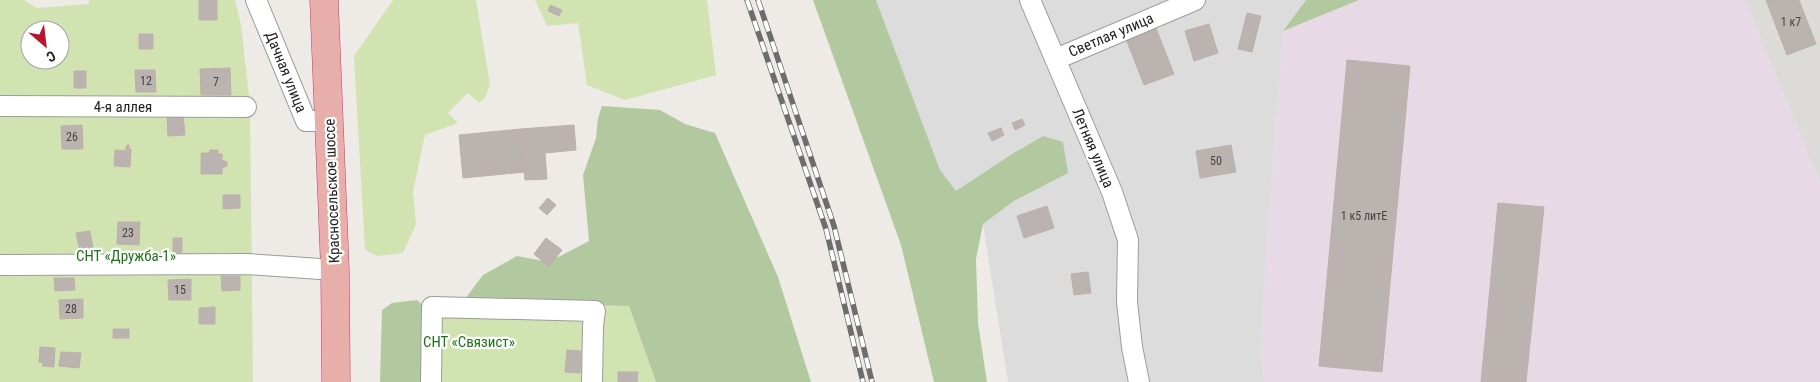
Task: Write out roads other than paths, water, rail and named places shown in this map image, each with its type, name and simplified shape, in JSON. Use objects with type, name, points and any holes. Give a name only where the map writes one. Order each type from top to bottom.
[{"type":"highway","name":"Красносельское шоссе","points":[[324,0],[335,270],[336,382]]},
{"type":"street","name":"Дачная улица","points":[[256,0],[306,121],[330,121]]},
{"type":"street","name":"Летняя улица","points":[[1030,0],[1112,192],[1128,240],[1127,302],[1132,346],[1139,382]]},
{"type":"street","name":"Светлая улица","points":[[1056,59],[1194,0]]},
{"type":"street","name":"4-я аллея","points":[[0,106],[246,107]]},
{"type":"street","points":[[0,265],[247,264],[335,270]]},
{"type":"street","points":[[431,382],[432,307],[595,311],[592,382]]},
{"type":"railway","points":[[747,0],[826,229],[863,382]]},
{"type":"railway","points":[[758,0],[834,226],[872,382]]},
{"type":"park label","name":"СНТ «Дружба-1»","points":[[126,256]]},
{"type":"park label","name":"СНТ «Связист»","points":[[469,342]]}]
